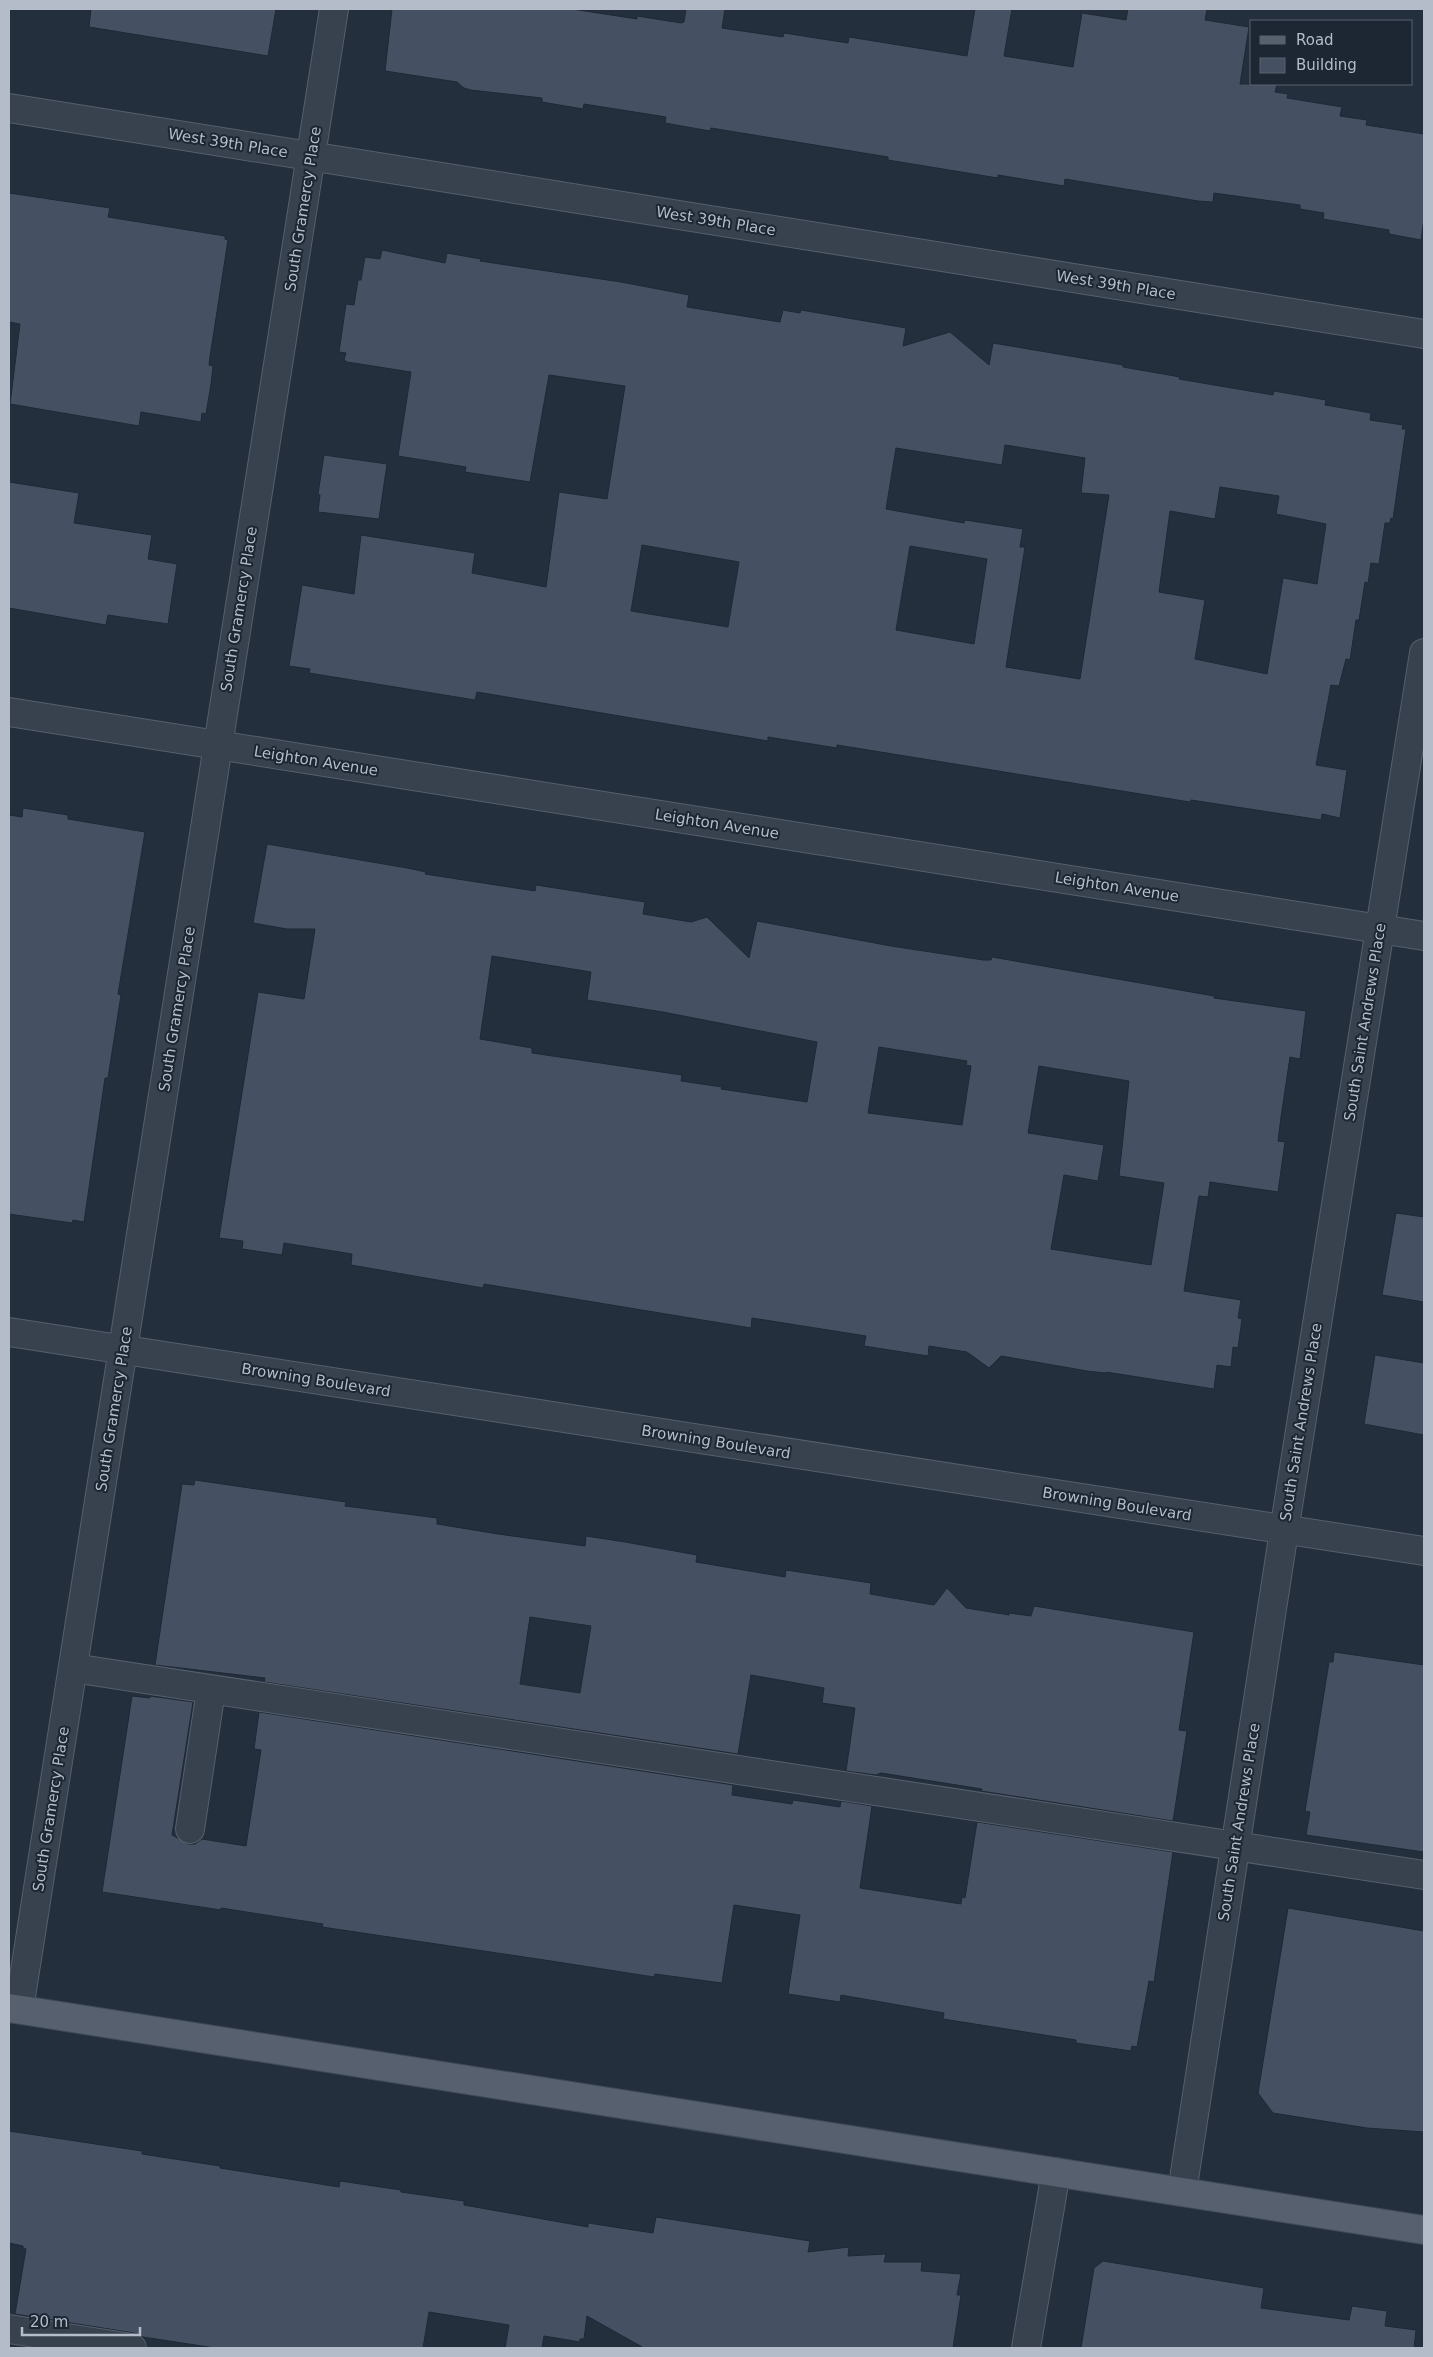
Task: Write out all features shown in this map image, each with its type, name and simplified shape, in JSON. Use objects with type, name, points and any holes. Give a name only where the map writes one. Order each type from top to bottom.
[{"type":"main road","points":[[14,2009],[1424,2230]]},
{"type":"street","name":"South Gramercy Place","points":[[14,2009],[73,1668],[334,9]]},
{"type":"street","name":"West 39th Place","points":[[9,108],[1424,334]]},
{"type":"street","name":"South Saint Andrews Place","points":[[1182,2192],[1284,1530],[1424,653]]},
{"type":"street","name":"Leighton Avenue","points":[[9,712],[1424,936]]},
{"type":"street","name":"Browning Boulevard","points":[[9,1332],[1424,1551]]},
{"type":"street","points":[[73,1668],[1424,1875]]},
{"type":"street","points":[[190,1829],[211,1690]]},
{"type":"street","points":[[1026,2348],[1056,2172]]},
{"type":"street","points":[[9,2328],[132,2348]]},
{"type":"building","points":[[91,9],[276,9],[268,56],[89,27]]},
{"type":"building","points":[[392,9],[572,9],[637,19],[637,16],[681,23],[684,22],[686,9],[725,9],[722,28],[783,37],[784,33],[848,43],[849,37],[967,56],[975,9],[1012,9],[1004,56],[1073,67],[1082,13],[1126,20],[1128,9],[1207,9],[1205,20],[1249,27],[1240,84],[1277,85],[1275,92],[1288,94],[1287,98],[1342,107],[1340,116],[1367,120],[1366,125],[1424,134],[1424,218],[1421,240],[1389,234],[1389,230],[1323,219],[1324,213],[1300,209],[1300,205],[1214,193],[1213,202],[1198,201],[1065,179],[1064,186],[998,175],[998,178],[888,160],[888,157],[711,128],[710,131],[665,123],[666,117],[584,104],[583,109],[542,102],[542,98],[471,90],[464,88],[457,82],[385,71]]},
{"type":"building","points":[[9,193],[110,208],[108,217],[225,236],[225,239],[228,240],[209,365],[213,366],[211,384],[206,414],[202,413],[201,422],[141,412],[139,426],[10,404],[20,324],[9,322]]},
{"type":"building","points":[[382,250],[445,263],[447,253],[481,259],[480,261],[621,282],[689,295],[687,307],[780,322],[783,310],[800,313],[801,310],[906,328],[903,346],[950,332],[989,365],[993,343],[1123,365],[1123,367],[1180,377],[1179,379],[1273,395],[1274,391],[1326,400],[1325,405],[1371,413],[1370,420],[1403,425],[1402,429],[1406,429],[1393,519],[1391,518],[1390,523],[1385,523],[1379,564],[1371,563],[1368,583],[1365,582],[1359,620],[1356,620],[1350,660],[1346,659],[1339,686],[1331,685],[1316,765],[1347,770],[1340,818],[1322,814],[1321,820],[1191,800],[1190,802],[837,745],[837,748],[768,737],[768,741],[477,692],[475,700],[309,673],[310,669],[289,666],[302,585],[354,594],[361,535],[475,553],[472,573],[546,587],[559,492],[607,499],[625,386],[549,375],[530,482],[465,472],[466,467],[398,456],[411,372],[347,362],[344,360],[346,353],[339,352],[346,304],[354,305],[358,280],[361,280],[365,257],[380,259]],"holes":[[[1005,445],[1085,458],[1081,493],[1109,495],[1080,679],[1006,667],[1025,547],[1020,547],[1023,529],[965,520],[964,523],[886,509],[896,448],[1002,465]],[[1220,487],[1279,496],[1276,514],[1326,524],[1317,584],[1283,578],[1267,674],[1195,659],[1205,600],[1159,592],[1170,511],[1215,519]],[[642,545],[739,562],[728,627],[631,611]],[[910,546],[987,559],[974,644],[896,630]]]},
{"type":"building","points":[[324,455],[387,464],[379,519],[318,512],[320,495],[318,494]]},
{"type":"building","points":[[9,482],[79,493],[74,523],[152,535],[148,559],[177,564],[168,624],[108,615],[106,625],[9,608]]},
{"type":"building","points":[[23,808],[68,815],[68,819],[145,832],[118,994],[121,995],[108,1078],[105,1078],[84,1222],[73,1220],[72,1223],[9,1214],[9,815],[22,817]]},
{"type":"building","points":[[267,844],[407,868],[426,872],[425,874],[535,891],[536,885],[645,902],[643,914],[691,922],[707,917],[749,958],[757,921],[891,946],[983,960],[991,960],[992,957],[1214,996],[1214,998],[1306,1011],[1300,1059],[1290,1057],[1278,1141],[1285,1142],[1278,1192],[1210,1182],[1208,1197],[1199,1196],[1184,1291],[1241,1300],[1238,1318],[1242,1319],[1238,1348],[1233,1347],[1231,1367],[1217,1365],[1214,1389],[1106,1372],[1087,1371],[1001,1356],[989,1368],[967,1352],[929,1346],[928,1356],[864,1346],[866,1336],[752,1318],[751,1328],[484,1284],[483,1288],[351,1265],[352,1254],[284,1243],[282,1255],[242,1249],[243,1241],[219,1238],[258,992],[304,999],[315,929],[287,929],[253,923]],"holes":[[[492,956],[591,972],[587,1000],[663,1012],[817,1042],[807,1102],[681,1081],[682,1075],[532,1053],[532,1048],[480,1039]],[[879,1047],[967,1061],[966,1065],[971,1066],[962,1125],[868,1113]],[[1039,1066],[1129,1081],[1119,1176],[1164,1183],[1151,1265],[1051,1249],[1064,1175],[1098,1181],[1104,1145],[1028,1133]]]},
{"type":"building","points":[[1396,1213],[1424,1217],[1424,1302],[1382,1295]]},
{"type":"building","points":[[1375,1355],[1424,1363],[1424,1435],[1364,1424]]},
{"type":"building","points":[[195,1480],[346,1502],[345,1506],[437,1518],[437,1524],[585,1546],[586,1536],[625,1542],[697,1555],[696,1562],[785,1577],[786,1570],[871,1583],[870,1594],[934,1605],[947,1588],[966,1608],[1009,1615],[1009,1613],[1031,1616],[1034,1606],[1194,1632],[1179,1730],[1187,1731],[1173,1821],[981,1791],[982,1789],[881,1773],[876,1775],[846,1771],[855,1708],[822,1703],[824,1688],[751,1675],[738,1754],[264,1682],[265,1678],[155,1665],[182,1484],[194,1485]],"holes":[[[530,1617],[591,1626],[580,1693],[520,1684]]]},
{"type":"building","points":[[1334,1652],[1424,1665],[1424,1852],[1306,1835],[1310,1812],[1305,1811],[1329,1662],[1333,1662]]},
{"type":"building","points":[[132,1696],[150,1698],[150,1696],[193,1702],[172,1835],[188,1844],[195,1844],[202,1839],[246,1846],[261,1750],[254,1749],[259,1712],[733,1785],[732,1795],[792,1804],[793,1800],[840,1807],[841,1801],[872,1806],[860,1888],[961,1904],[962,1897],[965,1898],[977,1822],[1173,1852],[1154,1982],[1149,1981],[1137,2047],[1132,2046],[1131,2051],[1076,2043],[1076,2040],[943,2019],[944,2013],[841,1995],[840,2002],[788,1994],[800,1915],[734,1905],[722,1983],[655,1974],[654,1977],[322,1927],[323,1924],[221,1908],[221,1910],[102,1892]]},
{"type":"building","points":[[1288,1908],[1424,1931],[1424,2132],[1367,2128],[1273,2113],[1258,2093]]},
{"type":"building","points":[[9,2131],[142,2151],[142,2154],[339,2187],[340,2181],[401,2190],[401,2192],[464,2201],[464,2205],[588,2227],[588,2223],[653,2233],[656,2217],[810,2241],[808,2252],[849,2247],[848,2256],[886,2254],[884,2262],[922,2262],[921,2271],[961,2274],[957,2295],[961,2295],[953,2348],[644,2348],[587,2316],[584,2339],[580,2339],[580,2342],[544,2336],[542,2348],[505,2348],[509,2325],[429,2312],[423,2348],[215,2348],[15,2314],[26,2249],[23,2246],[9,2243]]},
{"type":"building","points":[[1103,2261],[1264,2288],[1261,2308],[1349,2320],[1352,2306],[1387,2311],[1385,2326],[1416,2330],[1414,2348],[1081,2348],[1094,2268]]}]
